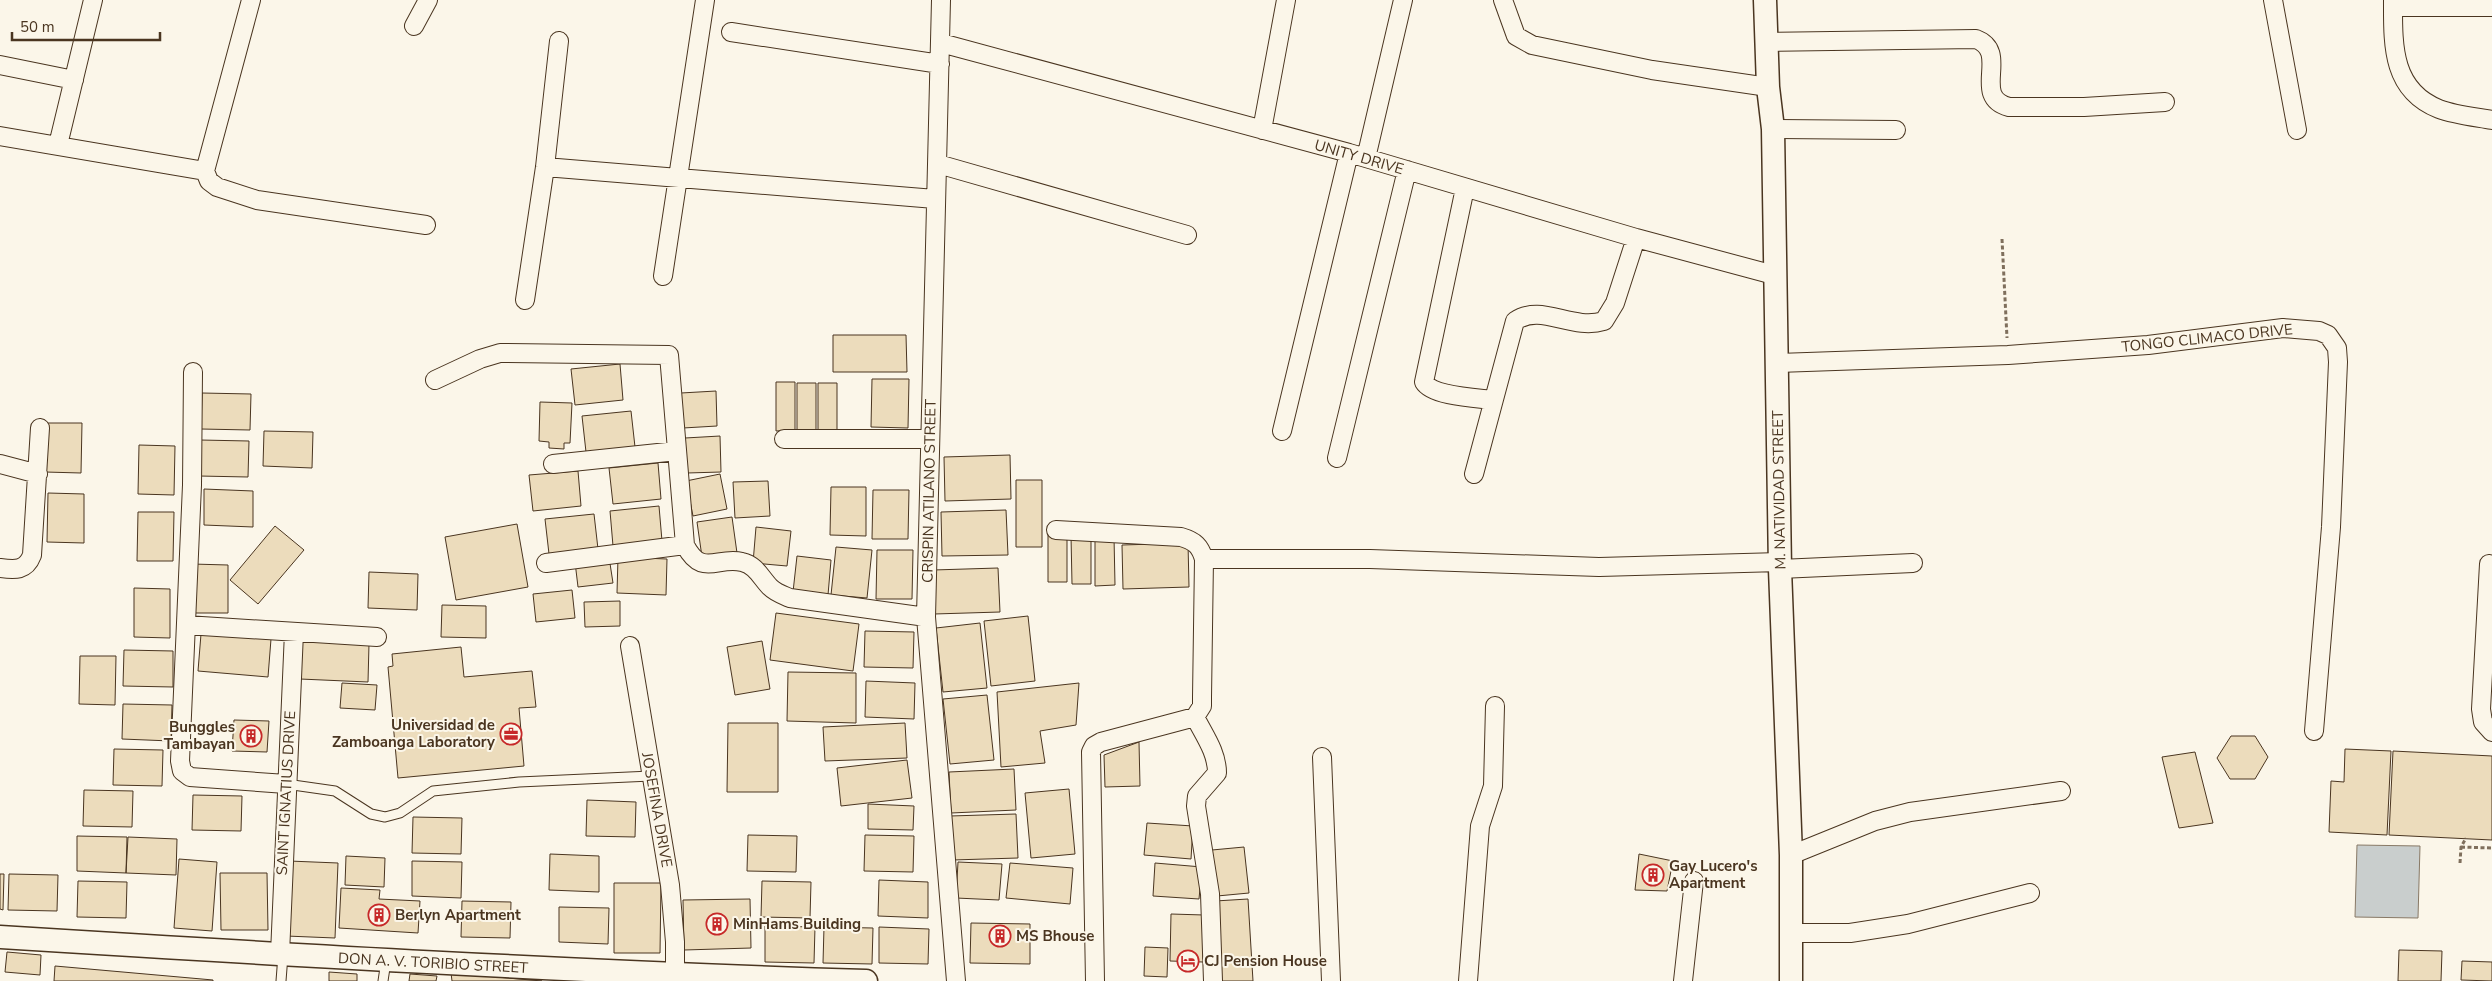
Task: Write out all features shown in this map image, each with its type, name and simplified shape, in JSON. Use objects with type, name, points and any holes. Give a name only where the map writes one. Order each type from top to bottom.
[{"type":"street","points":[[58,145],[94,0]]},
{"type":"street","points":[[251,0],[204,171],[209,181],[217,187],[257,200],[426,225]]},
{"type":"street","points":[[414,26],[428,0]]},
{"type":"street","points":[[662,276],[705,0]]},
{"type":"street","name":"CRISPIN ATILANO STREET","points":[[941,0],[926,617],[956,981]]},
{"type":"street","points":[[1262,130],[1286,0]]},
{"type":"street","points":[[1282,431],[1403,0]]},
{"type":"street","points":[[1503,0],[1516,36],[1532,45],[1652,70],[1768,87]]},
{"type":"street","name":"M. NATIVIDAD STREET","points":[[1765,0],[1768,87],[1773,128],[1780,566],[1791,855],[1790,981]]},
{"type":"street","points":[[2273,0],[2297,130]]},
{"type":"street","points":[[2492,7],[2393,4],[2396,58],[2407,88],[2418,98],[2439,110],[2492,120]]},
{"type":"street","points":[[731,32],[940,64]]},
{"type":"street","points":[[1767,42],[1976,39],[1988,46],[1991,52],[1991,92],[1994,100],[1999,104],[2009,107],[2084,107],[2165,102]]},
{"type":"street","points":[[525,300],[545,167],[559,41]]},
{"type":"street","name":"UNITY DRIVE","points":[[941,43],[1358,156],[1636,238],[1774,275]]},
{"type":"street","points":[[0,65],[74,80]]},
{"type":"street","points":[[1773,128],[1896,130]]},
{"type":"street","points":[[0,136],[204,171]]},
{"type":"street","points":[[938,164],[1187,234]]},
{"type":"street","points":[[545,167],[935,198]]},
{"type":"street","points":[[1337,458],[1407,170]]},
{"type":"street","points":[[1466,188],[1424,382],[1427,387],[1439,392],[1492,400]]},
{"type":"street","points":[[1474,474],[1492,400],[1515,321],[1530,314],[1576,324],[1591,325],[1604,321],[1615,303],[1636,238]]},
{"type":"street","name":"TONGO CLIMACO DRIVE","points":[[1776,363],[2008,355],[2148,345],[2283,328],[2319,331],[2328,335],[2333,341],[2338,362],[2331,527],[2314,731]]},
{"type":"street","points":[[435,380],[480,358],[500,353],[669,355],[685,545],[690,555],[703,564],[742,562],[755,568],[777,593],[790,598],[926,617]]},
{"type":"street","points":[[192,372],[192,486],[180,762],[182,771],[190,777],[286,784]]},
{"type":"street","points":[[0,568],[21,569],[29,564],[32,555],[40,428]]},
{"type":"street","points":[[784,439],[930,439]]},
{"type":"street","points":[[553,464],[677,451]]},
{"type":"street","points":[[0,464],[38,474]]},
{"type":"street","points":[[1056,530],[1182,537],[1192,540],[1201,549],[1204,559],[1202,706],[1195,717],[1101,742],[1094,746],[1091,752],[1095,981]]},
{"type":"street","points":[[546,563],[685,545]]},
{"type":"street","points":[[1204,559],[1370,559],[1599,567],[1780,566],[1913,562]]},
{"type":"street","points":[[2489,564],[2481,717],[2492,732]]},
{"type":"street","points":[[186,625],[377,638]]},
{"type":"street","name":"SAINT IGNATIUS DRIVE","points":[[281,954],[286,784],[294,632]]},
{"type":"street","name":"JOSEFINA DRIVE","points":[[630,646],[670,885],[675,942],[674,978]]},
{"type":"street","points":[[1468,981],[1480,826],[1493,786],[1495,706]]},
{"type":"street","points":[[1195,717],[1215,755],[1217,765],[1217,773],[1197,796],[1196,806],[1210,894],[1213,981]]},
{"type":"street","points":[[1322,757],[1331,981]]},
{"type":"street","points":[[1791,855],[1875,821],[1910,812],[2061,791]]},
{"type":"street","points":[[1683,981],[1694,881]]},
{"type":"street","points":[[1790,933],[1850,933],[1908,924],[2030,893]]},
{"type":"street","name":"DON A. V. TORIBIO STREET","points":[[0,937],[281,954],[384,971],[866,981]]},
{"type":"lane","points":[[286,784],[335,791],[371,814],[385,817],[400,813],[433,791],[519,782],[651,776]]},
{"type":"lane","points":[[281,954],[281,981]]},
{"type":"path","points":[[2002,239],[2008,355]]},
{"type":"path","points":[[2460,863],[2461,847],[2466,838]]},
{"type":"path","points":[[2461,847],[2492,848]]},
{"type":"shaded area","points":[[2357,845],[2420,846],[2418,918],[2355,917]]},
{"type":"building","points":[[833,335],[906,335],[907,372],[833,372]]},
{"type":"building","points":[[620,364],[623,400],[575,405],[571,369]]},
{"type":"building","points":[[872,379],[909,379],[908,428],[871,427]]},
{"type":"building","points":[[776,382],[795,382],[795,430],[776,431]]},
{"type":"building","points":[[797,383],[816,383],[816,431],[797,431]]},
{"type":"building","points":[[818,383],[837,383],[837,431],[818,431]]},
{"type":"building","points":[[716,391],[717,426],[683,428],[681,393]]},
{"type":"building","points":[[202,393],[251,394],[250,430],[201,429]]},
{"type":"building","points":[[540,402],[572,403],[570,443],[564,443],[564,449],[549,448],[549,442],[539,441]]},
{"type":"building","points":[[631,411],[635,447],[586,452],[582,416]]},
{"type":"building","points":[[46,423],[82,423],[81,473],[45,472]]},
{"type":"building","points":[[264,431],[313,432],[312,468],[263,466]]},
{"type":"building","points":[[720,436],[721,472],[687,473],[685,438]]},
{"type":"building","points":[[200,440],[249,441],[248,477],[199,476]]},
{"type":"building","points":[[139,445],[175,446],[174,495],[138,494]]},
{"type":"building","points":[[1010,455],[1011,499],[945,501],[944,457]]},
{"type":"building","points":[[658,463],[661,499],[613,504],[609,468]]},
{"type":"building","points":[[578,471],[581,506],[533,511],[529,475]]},
{"type":"building","points":[[720,474],[727,509],[693,516],[686,481]]},
{"type":"building","points":[[1016,480],[1042,480],[1042,547],[1016,547]]},
{"type":"building","points":[[768,481],[770,516],[735,518],[733,482]]},
{"type":"building","points":[[831,487],[866,487],[866,536],[830,535]]},
{"type":"building","points":[[204,489],[253,491],[253,527],[204,525]]},
{"type":"building","points":[[873,490],[909,490],[908,539],[872,539]]},
{"type":"building","points":[[48,493],[84,494],[84,543],[47,542]]},
{"type":"building","points":[[659,506],[662,541],[613,546],[610,511]]},
{"type":"building","points":[[1006,510],[1008,555],[942,556],[941,512]]},
{"type":"building","points":[[138,512],[174,512],[173,561],[137,561]]},
{"type":"building","points":[[594,514],[598,549],[549,554],[545,519]]},
{"type":"building","points":[[732,517],[737,553],[702,557],[697,522]]},
{"type":"building","points":[[517,524],[528,587],[456,600],[445,537]]},
{"type":"building","points":[[275,526],[304,550],[258,604],[230,580]]},
{"type":"building","points":[[756,527],[791,531],[787,566],[753,563]]},
{"type":"building","points":[[1048,534],[1067,534],[1067,582],[1048,582]]},
{"type":"building","points":[[1071,536],[1091,536],[1091,584],[1072,584]]},
{"type":"building","points":[[1095,537],[1114,537],[1115,585],[1095,586]]},
{"type":"building","points":[[1188,543],[1189,587],[1123,589],[1122,545]]},
{"type":"building","points":[[836,547],[872,550],[867,598],[831,595]]},
{"type":"building","points":[[877,550],[913,550],[912,599],[876,599]]},
{"type":"building","points":[[797,556],[831,560],[828,595],[793,592]]},
{"type":"building","points":[[609,557],[613,583],[578,587],[575,562]]},
{"type":"building","points":[[618,557],[667,559],[666,595],[617,593]]},
{"type":"building","points":[[192,564],[228,565],[228,613],[192,613]]},
{"type":"building","points":[[998,568],[1000,612],[934,614],[933,570]]},
{"type":"building","points":[[369,572],[418,574],[417,610],[368,608]]},
{"type":"building","points":[[134,588],[170,589],[170,638],[134,637]]},
{"type":"building","points":[[572,590],[575,618],[536,622],[533,594]]},
{"type":"building","points":[[620,601],[620,626],[585,627],[584,602]]},
{"type":"building","points":[[442,605],[486,606],[486,638],[441,637]]},
{"type":"building","points":[[776,613],[859,624],[853,671],[770,660]]},
{"type":"building","points":[[1028,616],[1035,681],[991,686],[984,621]]},
{"type":"building","points":[[980,623],[987,688],[943,692],[936,628]]},
{"type":"building","points":[[865,631],[914,632],[913,668],[864,667]]},
{"type":"building","points":[[201,634],[271,639],[268,677],[198,671]]},
{"type":"building","points":[[302,641],[369,644],[368,682],[300,679]]},
{"type":"building","points":[[762,641],[770,689],[735,695],[727,647]]},
{"type":"building","points":[[461,647],[464,677],[532,671],[536,707],[519,708],[524,766],[398,778],[388,667],[393,666],[392,654]]},
{"type":"building","points":[[124,650],[173,651],[173,687],[123,686]]},
{"type":"building","points":[[80,656],[116,656],[115,705],[79,704]]},
{"type":"building","points":[[788,672],[856,673],[856,723],[787,721]]},
{"type":"building","points":[[866,681],[915,683],[914,719],[865,717]]},
{"type":"building","points":[[342,683],[377,685],[375,710],[340,708]]},
{"type":"building","points":[[1079,683],[1076,725],[1040,731],[1045,763],[1001,767],[997,692]]},
{"type":"building","points":[[987,695],[994,760],[950,764],[943,699]]},
{"type":"building","points":[[123,704],[172,705],[171,741],[122,739]]},
{"type":"building","name":"Bunggles Tambayan","points":[[234,720],[269,721],[267,752],[232,751]]},
{"type":"building","points":[[728,723],[778,723],[778,792],[727,792]]},
{"type":"building","points":[[905,723],[907,758],[825,761],[823,727]]},
{"type":"building","points":[[2231,736],[2255,736],[2268,757],[2255,779],[2230,779],[2217,758]]},
{"type":"building","points":[[1139,742],[1140,786],[1105,787],[1104,755]]},
{"type":"building","points":[[114,749],[163,750],[162,786],[113,785]]},
{"type":"building","points":[[2345,749],[2391,751],[2387,835],[2329,832],[2331,781],[2344,782]]},
{"type":"building","points":[[2393,751],[2492,756],[2492,840],[2389,835]]},
{"type":"building","points":[[2195,752],[2213,823],[2179,828],[2162,757]]},
{"type":"building","points":[[907,760],[912,798],[841,806],[837,768]]},
{"type":"building","points":[[1014,769],[1016,810],[951,813],[949,772]]},
{"type":"building","points":[[1069,789],[1075,854],[1031,858],[1025,793]]},
{"type":"building","points":[[84,790],[133,791],[132,827],[83,826]]},
{"type":"building","points":[[193,795],[242,796],[241,831],[192,830]]},
{"type":"building","points":[[587,800],[636,802],[635,837],[586,836]]},
{"type":"building","points":[[868,804],[914,806],[913,830],[868,829]]},
{"type":"building","points":[[1016,814],[1018,858],[952,860],[950,816]]},
{"type":"building","points":[[413,817],[462,818],[461,854],[412,853]]},
{"type":"building","points":[[1147,823],[1193,826],[1191,859],[1144,855]]},
{"type":"building","points":[[748,835],[797,836],[796,872],[747,871]]},
{"type":"building","points":[[865,835],[914,836],[913,872],[864,871]]},
{"type":"building","points":[[77,836],[127,837],[126,873],[77,871]]},
{"type":"building","points":[[128,837],[177,839],[176,875],[126,873]]},
{"type":"building","points":[[1244,847],[1249,893],[1217,896],[1212,850]]},
{"type":"building","points":[[550,854],[599,856],[599,892],[549,890]]},
{"type":"building","name":"Gay Lucero's Apartment","points":[[1639,854],[1673,861],[1667,891],[1635,890]]},
{"type":"building","points":[[346,856],[385,858],[384,887],[345,885]]},
{"type":"building","points":[[179,859],[217,862],[212,931],[174,928]]},
{"type":"building","points":[[289,861],[338,863],[335,938],[286,936]]},
{"type":"building","points":[[412,861],[462,862],[461,898],[412,896]]},
{"type":"building","points":[[958,862],[1002,864],[999,900],[956,898]]},
{"type":"building","points":[[1010,863],[1073,868],[1070,904],[1006,898]]},
{"type":"building","points":[[1155,863],[1202,867],[1199,899],[1153,896]]},
{"type":"building","points":[[220,873],[267,873],[268,930],[221,930]]},
{"type":"building","points":[[0,874],[4,874],[3,910],[0,909]]},
{"type":"building","points":[[9,874],[58,875],[57,911],[8,910]]},
{"type":"building","points":[[879,880],[928,882],[928,918],[878,916]]},
{"type":"building","points":[[78,881],[127,882],[126,918],[77,917]]},
{"type":"building","points":[[762,881],[811,882],[810,918],[761,917]]},
{"type":"building","points":[[614,883],[661,883],[660,953],[614,953]]},
{"type":"building","name":"Berlyn Apartment","points":[[341,888],[380,890],[379,899],[420,901],[418,933],[339,928]]},
{"type":"building","name":"MinHams Building","points":[[750,899],[751,948],[684,950],[683,900]]},
{"type":"building","points":[[1248,899],[1253,981],[1221,981],[1215,901]]},
{"type":"building","points":[[462,901],[511,902],[510,938],[461,937]]},
{"type":"building","points":[[559,907],[609,908],[608,944],[559,942]]},
{"type":"building","points":[[1171,914],[1204,915],[1203,962],[1170,961]]},
{"type":"building","name":"MS Bhouse","points":[[971,923],[1030,924],[1030,964],[970,963]]},
{"type":"building","points":[[765,926],[815,927],[814,963],[765,962]]},
{"type":"building","points":[[824,927],[873,928],[872,964],[823,963]]},
{"type":"building","points":[[879,927],[929,929],[928,964],[879,963]]},
{"type":"building","points":[[1145,947],[1168,948],[1167,977],[1144,976]]},
{"type":"building","points":[[2399,950],[2442,951],[2441,981],[2398,981]]},
{"type":"building","points":[[7,952],[41,955],[40,975],[5,972]]},
{"type":"building","points":[[2462,961],[2492,962],[2492,981],[2461,980]]},
{"type":"building","points":[[55,966],[213,980],[213,981],[54,981]]},
{"type":"building","points":[[329,972],[357,974],[357,981],[329,981]]},
{"type":"building","points":[[451,973],[542,981],[452,981]]},
{"type":"building","points":[[410,974],[437,976],[436,981],[409,981]]},
{"type":"place","name":"Universidad de Zamboanga Laboratory","points":[[511,734]]},
{"type":"place","name":"Bunggles Tambayan","points":[[251,736]]},
{"type":"place","name":"Gay Lucero's Apartment","points":[[1653,875]]},
{"type":"place","name":"Berlyn Apartment","points":[[379,915]]},
{"type":"place","name":"MinHams Building","points":[[717,924]]},
{"type":"place","name":"MS Bhouse","points":[[1000,936]]},
{"type":"place","name":"CJ Pension House","points":[[1188,961]]}]
